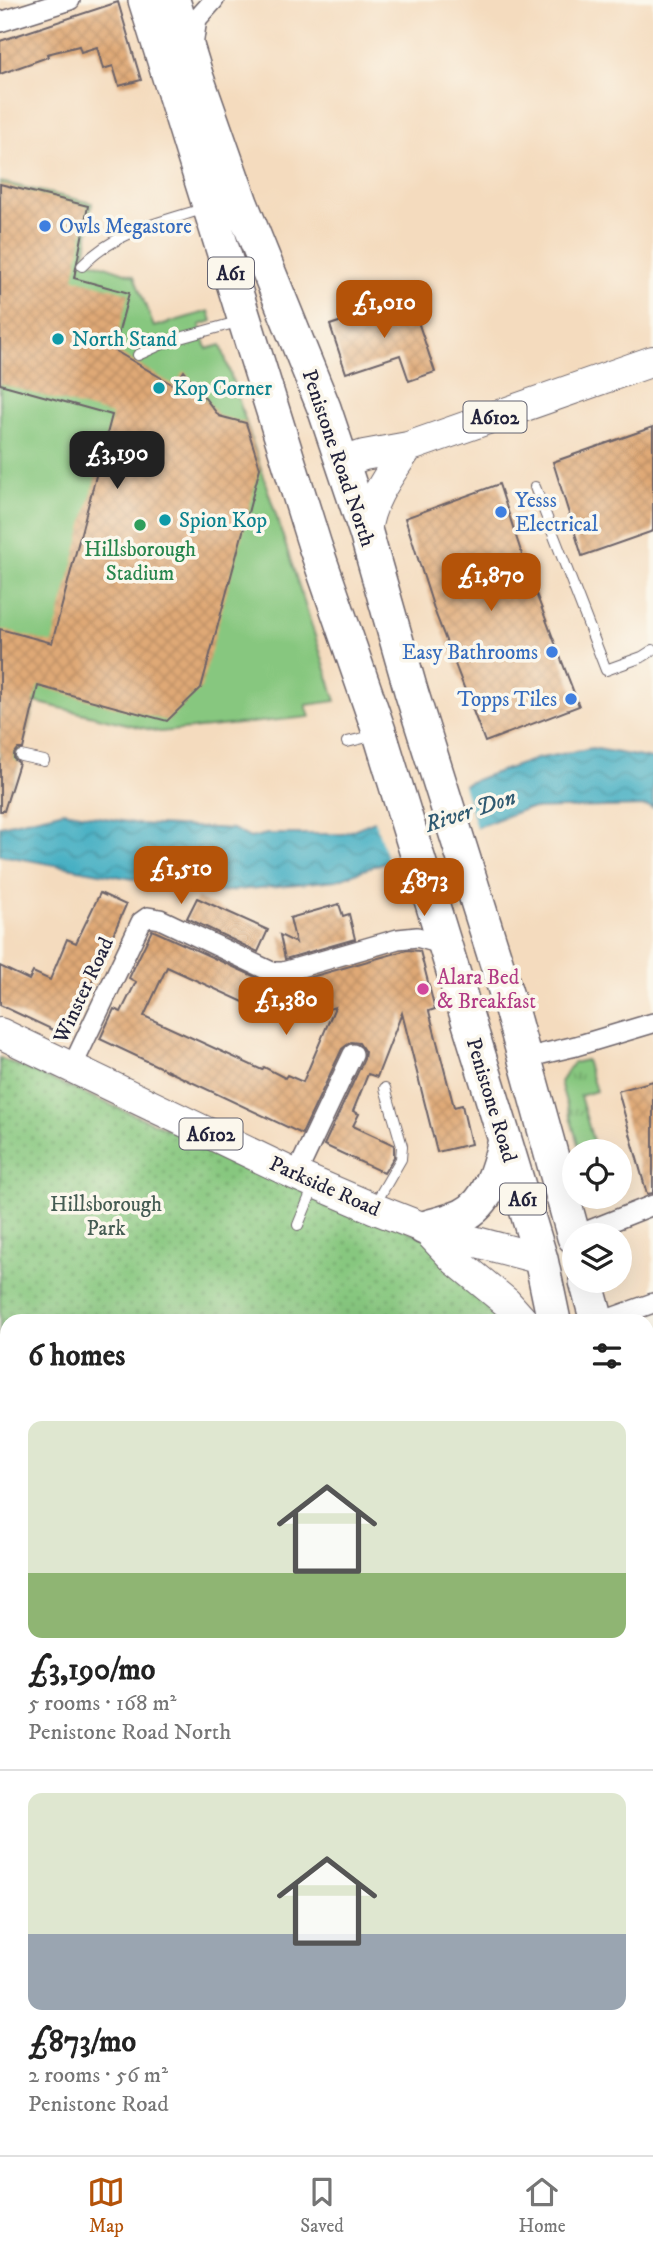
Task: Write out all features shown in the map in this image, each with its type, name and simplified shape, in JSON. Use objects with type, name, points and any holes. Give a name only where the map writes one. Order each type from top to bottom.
[{"type":"highway","name":"A61","points":[[145,0],[315,546]]},
{"type":"highway","name":"Penistone Road North","points":[[173,0],[241,203],[343,462],[459,842]]},
{"type":"highway","points":[[315,546],[323,494],[343,462]]},
{"type":"highway","name":"Penistone Road","points":[[315,546],[384,748],[445,945],[541,1259],[553,1314]]},
{"type":"highway","name":"Penistone Road","points":[[459,842],[570,1223]]},
{"type":"highway","points":[[479,1058],[524,1058]]},
{"type":"highway","points":[[424,1228],[464,1215],[478,1203],[499,1168],[505,1140]]},
{"type":"highway","points":[[541,1259],[562,1267]]},
{"type":"highway","points":[[586,1293],[594,1314]]},
{"type":"main road","name":"A6102","points":[[343,462],[408,447],[653,360]]},
{"type":"main road","points":[[366,533],[368,518],[383,482],[408,447]]},
{"type":"main road","name":"Parkside Road","points":[[0,1033],[306,1179],[373,1208],[424,1228],[541,1259]]},
{"type":"main road","name":"Parkside Road","points":[[424,1228],[456,1261],[517,1314]]},
{"type":"street","points":[[0,22],[70,0]]},
{"type":"street","points":[[191,59],[197,19],[214,0]]},
{"type":"street","name":"Winster Road","points":[[72,1067],[141,922],[148,917],[160,919],[272,972],[283,972],[398,939],[417,937],[445,945]]},
{"type":"street","points":[[524,1058],[653,1023]]},
{"type":"street","points":[[306,1179],[353,1054]]},
{"type":"street","points":[[607,1223],[653,1205]]},
{"type":"street","points":[[622,1314],[653,1303]]},
{"type":"lane","points":[[82,266],[103,247],[126,234],[210,207]]},
{"type":"lane","points":[[138,355],[169,341],[246,319]]},
{"type":"lane","points":[[534,487],[606,670],[642,657],[653,650]]},
{"type":"lane","points":[[347,742],[384,748]]},
{"type":"lane","points":[[21,756],[44,761]]},
{"type":"lane","points":[[373,1208],[401,1159],[402,1146],[385,1088]]},
{"type":"lane","points":[[298,1225],[306,1179]]},
{"type":"green space","name":"Hillsborough Stadium","points":[[0,182],[92,203],[85,259],[134,276],[154,327],[209,311],[212,321],[200,325],[207,349],[221,345],[336,701],[306,705],[310,717],[160,732],[35,702],[11,788],[0,785]]},
{"type":"green space","name":"Hillsborough Park","points":[[0,1058],[482,1262],[502,1314],[0,1314]]},
{"type":"green space","points":[[586,1060],[596,1091],[580,1096],[593,1139],[577,1139],[560,1082],[573,1063]]},
{"type":"water","name":"River Don","points":[[592,748],[653,759],[653,808],[525,809],[337,880],[210,893],[0,855],[0,826],[64,811],[139,824],[233,829],[250,838],[267,834],[343,834],[483,777],[536,759]]},
{"type":"pier","points":[[462,782],[477,831],[389,864],[374,818]]},
{"type":"building","points":[[118,2],[141,80],[119,86],[113,66],[103,69],[97,47],[81,52],[79,46],[47,54],[48,57],[0,74],[0,41]]},
{"type":"building","name":"Spion Kop","points":[[0,184],[88,206],[74,278],[129,293],[114,350],[175,386],[184,371],[219,416],[246,423],[260,468],[201,688],[167,721],[38,686],[23,749],[18,749],[14,754],[14,759],[19,763],[4,811],[0,811],[0,629],[52,643],[112,415],[0,384]]},
{"type":"building","points":[[410,298],[435,372],[409,381],[400,355],[346,373],[330,325]]},
{"type":"building","points":[[653,427],[653,531],[582,556],[553,462]]},
{"type":"building","points":[[499,484],[527,570],[579,706],[485,742],[435,612],[405,518]]},
{"type":"building","points":[[100,893],[126,905],[68,1037],[0,1005],[0,966],[29,980],[33,972],[50,980],[67,939],[76,943]]},
{"type":"building","points":[[197,898],[268,930],[258,952],[187,918]]},
{"type":"building","points":[[339,904],[343,916],[349,914],[355,939],[285,959],[280,935],[296,943],[290,918]]},
{"type":"building","points":[[152,930],[293,994],[290,983],[407,950],[420,951],[435,1009],[429,1011],[454,1107],[462,1105],[471,1144],[437,1152],[402,1013],[377,1077],[368,1074],[353,1111],[359,1114],[353,1126],[394,1145],[394,1157],[384,1173],[324,1145],[364,1059],[365,1052],[359,1043],[351,1042],[342,1049],[302,1134],[100,1039],[114,1009],[121,1012],[136,982],[129,978]],"holes":[[[167,967],[263,1011],[317,1002],[319,1012],[335,1007],[303,1082],[287,1075],[285,1078],[264,1067],[262,1070],[144,1016]]]},
{"type":"building","points":[[653,1081],[653,1193],[647,1194],[618,1091]]},
{"type":"place","name":"Owls Megastore","points":[[45,226]]},
{"type":"place","name":"North Stand","points":[[58,339]]},
{"type":"place","name":"Kop Corner","points":[[159,388]]},
{"type":"place","name":"Yesss Electrical","points":[[501,512]]},
{"type":"place","name":"Spion Kop","points":[[165,520]]},
{"type":"place","name":"Hillsborough Stadium","points":[[140,525]]},
{"type":"place","name":"Easy Bathrooms","points":[[552,652]]},
{"type":"place","name":"Topps Tiles","points":[[571,699]]},
{"type":"place","name":"Alara Bed & Breakfast","points":[[423,989]]}]
